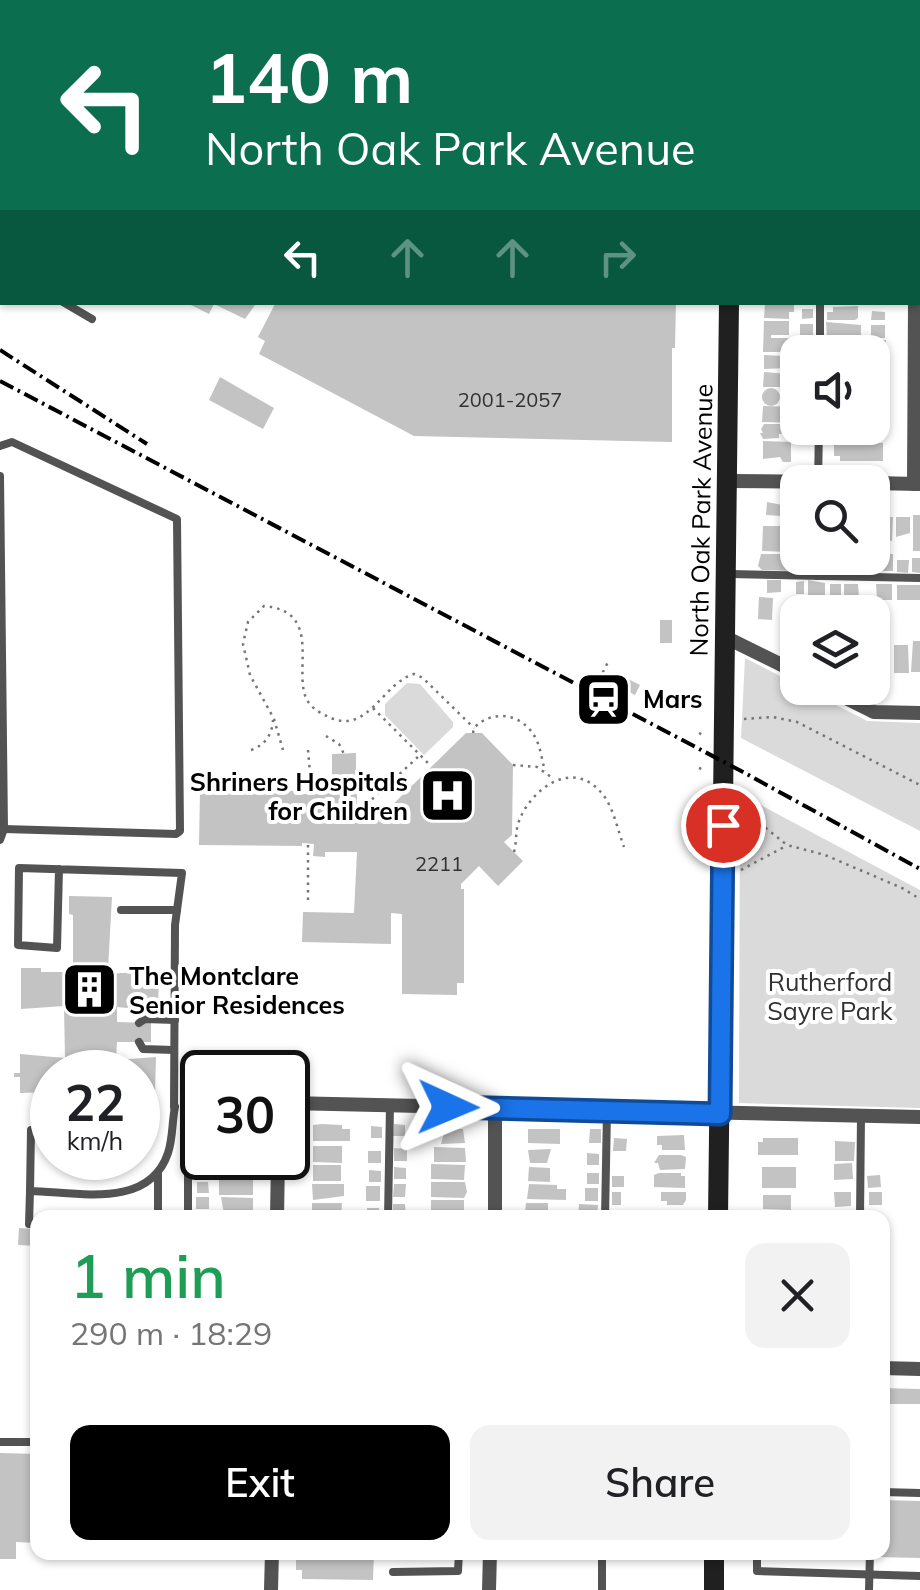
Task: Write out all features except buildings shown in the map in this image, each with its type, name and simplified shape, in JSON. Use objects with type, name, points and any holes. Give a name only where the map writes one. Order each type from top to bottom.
[{"type":"street","name":"North Oak Park Avenue","points":[[718,1210],[729,305]]},
{"type":"street","points":[[890,483],[917,484],[916,305]]},
{"type":"street","points":[[727,481],[780,482]]},
{"type":"street","points":[[725,637],[780,664]]},
{"type":"street","points":[[860,705],[874,712],[920,712]]},
{"type":"street","points":[[310,1103],[920,1117]]},
{"type":"street","points":[[494,1210],[496,1108]]},
{"type":"street","points":[[277,1210],[278,1180]]},
{"type":"street","points":[[890,1368],[920,1370]]},
{"type":"street","points":[[271,1590],[272,1560]]},
{"type":"street","points":[[489,1590],[490,1560]]},
{"type":"street","points":[[714,1560],[714,1590]]},
{"type":"lane","points":[[68,305],[92,320]]},
{"type":"lane","points":[[820,305],[820,335]]},
{"type":"lane","points":[[0,446],[12,442],[177,519],[180,754],[180,832],[176,834],[4,829]]},
{"type":"lane","points":[[0,476],[4,829],[0,840]]},
{"type":"lane","points":[[726,574],[920,578]]},
{"type":"lane","points":[[59,869],[56,948],[18,944],[19,868],[182,872],[174,1020],[174,1050],[180,1073]]},
{"type":"lane","points":[[121,910],[177,910]]},
{"type":"lane","points":[[139,1023],[174,1020]]},
{"type":"lane","points":[[139,1042],[143,1049],[174,1050]]},
{"type":"lane","points":[[388,1210],[390,1105]]},
{"type":"lane","points":[[605,1210],[607,1110]]},
{"type":"lane","points":[[860,1210],[861,1115]]},
{"type":"lane","points":[[160,1170],[180,1123]]},
{"type":"lane","points":[[30,1180],[30,1224]]},
{"type":"lane","points":[[30,1190],[127,1194],[149,1180]]},
{"type":"lane","points":[[158,1180],[158,1210]]},
{"type":"lane","points":[[188,1180],[188,1210]]},
{"type":"lane","points":[[0,1442],[30,1442]]},
{"type":"lane","points":[[890,1492],[920,1492]]},
{"type":"lane","points":[[393,1572],[458,1571],[459,1560]]},
{"type":"lane","points":[[602,1560],[602,1590]]},
{"type":"lane","points":[[757,1560],[757,1571],[920,1576]]},
{"type":"lane","points":[[869,1590],[870,1560]]},
{"type":"path","points":[[283,750],[274,719],[256,690],[243,644],[248,622],[264,606],[284,612],[296,626],[304,646],[302,682],[310,704],[319,712],[342,722],[356,720],[401,679],[418,674],[473,731],[486,719],[501,716],[524,723],[536,738],[546,771],[556,780]]},
{"type":"path","points":[[586,706],[608,662]]},
{"type":"path","points":[[372,707],[432,766]]},
{"type":"path","points":[[744,719],[773,717],[797,722],[920,785]]},
{"type":"path","points":[[251,750],[269,737],[274,719]]},
{"type":"path","points":[[700,733],[705,736]]},
{"type":"path","points":[[326,736],[339,744],[344,754]]},
{"type":"path","points":[[308,750],[312,794]]},
{"type":"path","points":[[369,814],[369,802],[420,755]]},
{"type":"path","points":[[513,765],[546,771]]},
{"type":"path","points":[[514,852],[518,822],[544,785],[556,780],[582,779],[597,788],[611,809],[624,848]]},
{"type":"path","points":[[742,808],[787,845],[825,854],[920,900]]},
{"type":"path","points":[[308,844],[308,900]]},
{"type":"path","points":[[741,870],[787,845]]},
{"type":"green space","points":[[745,658],[780,676],[780,705],[836,705],[867,721],[920,723],[920,831],[741,738]]},
{"type":"green space","points":[[407,683],[420,684],[453,722],[453,727],[424,755],[385,715],[385,704]]},
{"type":"green space","name":"Rutherford Sayre Park","points":[[740,794],[920,890],[920,1108],[739,1103]]},
{"type":"railway","points":[[0,350],[147,444]]},
{"type":"railway","points":[[0,381],[920,869]]},
{"type":"place","name":"Mars","points":[[604,699]]},
{"type":"place","name":"Shriners Hospitals for Children","points":[[447,796]]},
{"type":"place","name":"The Montclare Senior Residences","points":[[90,990]]},
{"type":"route","points":[[448,1107],[720,1114],[723,825]]}]
